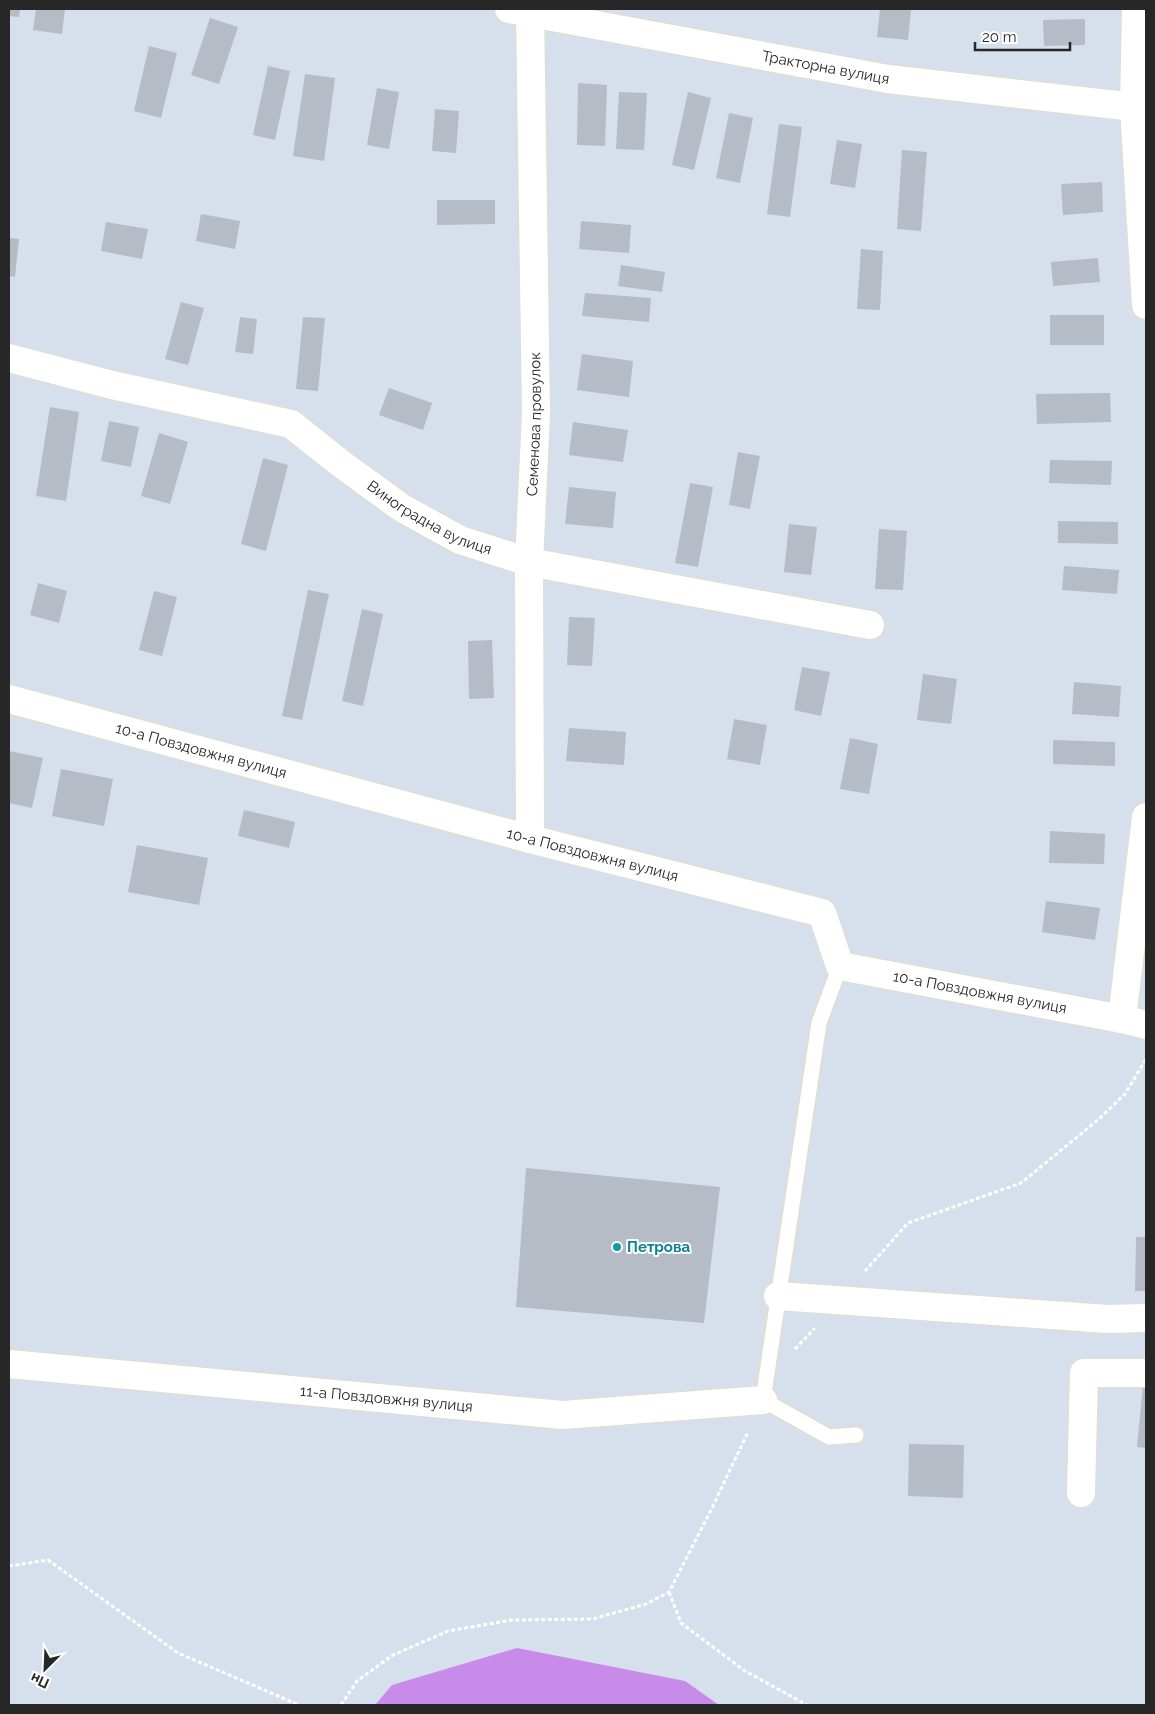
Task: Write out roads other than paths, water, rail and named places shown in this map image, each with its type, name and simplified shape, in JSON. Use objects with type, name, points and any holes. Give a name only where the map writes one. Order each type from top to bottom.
[{"type":"street","points":[[1136,9],[1146,305]]},
{"type":"street","name":"Тракторна вулиця","points":[[523,10],[888,79],[1140,106]]},
{"type":"street","name":"Семенова провулок","points":[[523,10],[536,413],[529,562],[530,840]]},
{"type":"street","name":"Виноградна вулиця","points":[[9,358],[112,384],[291,424],[340,463],[402,508],[460,540],[529,562],[870,626]]},
{"type":"street","name":"10-а Повздовжня вулиця","points":[[9,700],[530,840],[822,913],[840,966],[1134,1022]]},
{"type":"street","points":[[1134,1022],[1146,817]]},
{"type":"street","points":[[778,1296],[1108,1319],[1146,1318]]},
{"type":"street","name":"11-а Повздовжня вулиця","points":[[9,1364],[563,1415],[763,1400]]},
{"type":"street","points":[[1081,1493],[1084,1374],[1146,1373]]},
{"type":"lane","points":[[840,966],[819,1023],[763,1400],[829,1437],[856,1435]]},
{"type":"place","name":"Петрова","points":[[617,1247]]}]
